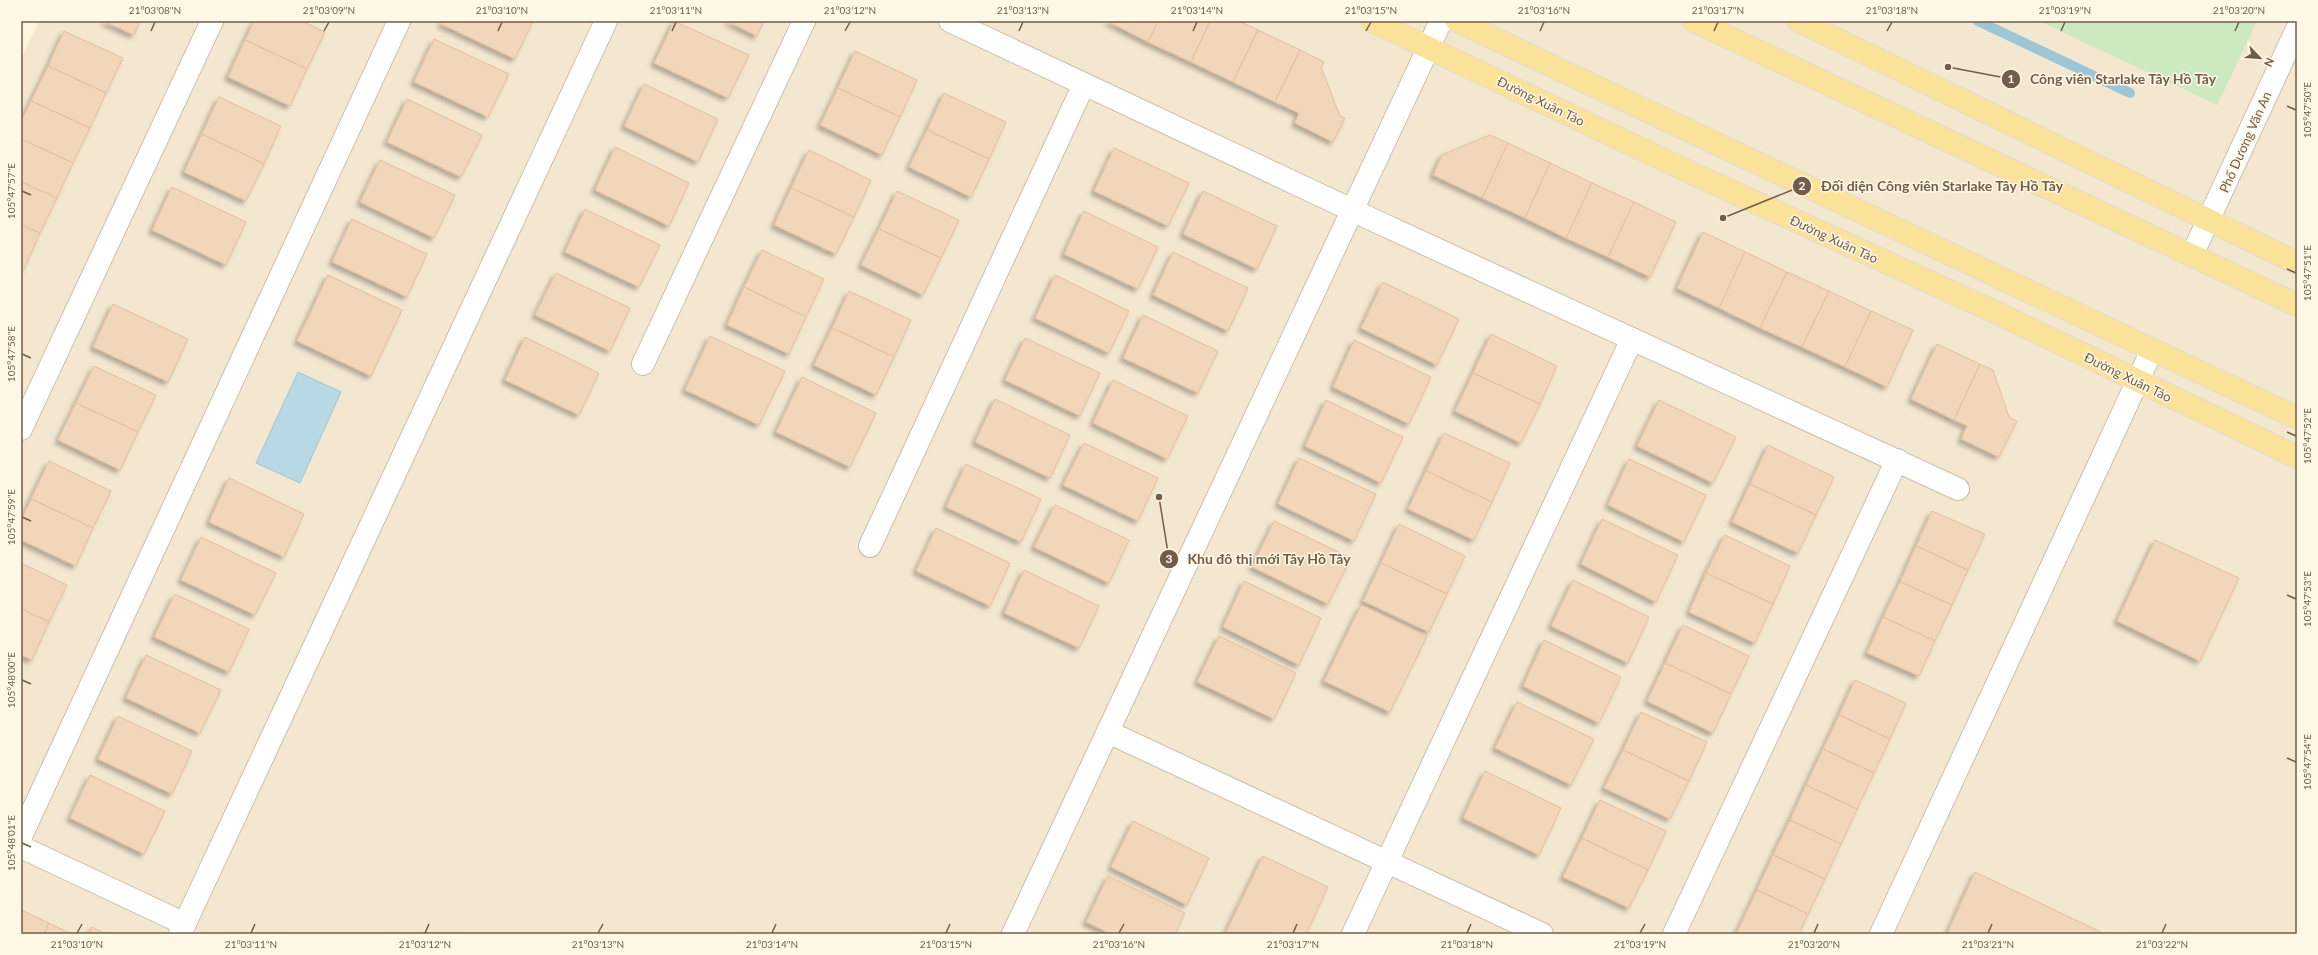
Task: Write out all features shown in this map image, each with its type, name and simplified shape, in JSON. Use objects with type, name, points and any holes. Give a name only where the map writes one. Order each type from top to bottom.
[{"type":"main road","name":"Đường Xuân Tảo","points":[[1372,21],[1427,48],[1514,87],[1698,176],[1995,312],[2137,382],[2297,457]]},
{"type":"main road","points":[[1457,21],[2297,418]]},
{"type":"main road","points":[[1694,21],[2297,305]]},
{"type":"main road","points":[[1799,21],[2297,263]]},
{"type":"street","points":[[21,428],[212,21]]},
{"type":"street","points":[[21,836],[400,21]]},
{"type":"street","points":[[21,847],[182,929],[606,21]]},
{"type":"street","points":[[643,364],[804,21]]},
{"type":"street","points":[[950,21],[1351,210],[1958,489]]},
{"type":"street","points":[[1013,934],[1351,210],[1441,21]]},
{"type":"street","name":"Phố Dương Văn An","points":[[2192,255],[2297,29]]},
{"type":"street","points":[[870,546],[1084,84]]},
{"type":"street","points":[[1353,934],[1632,339]]},
{"type":"street","points":[[1881,934],[2152,350]]},
{"type":"street","points":[[1674,934],[1897,460]]},
{"type":"street","points":[[1108,732],[1542,934]]},
{"type":"shaded area","points":[[39,21],[2297,21],[2297,934],[21,934],[21,59]]},
{"type":"green space","points":[[2039,21],[2257,21],[2217,105]]},
{"type":"water","points":[[298,372],[341,392],[300,483],[256,463]]},
{"type":"building","points":[[103,21],[140,21],[134,35]]},
{"type":"building","points":[[254,21],[302,21],[325,32],[307,69],[245,40]]},
{"type":"building","points":[[442,21],[533,21],[515,59],[441,24]]},
{"type":"building","points":[[674,21],[749,55],[728,98],[654,63]]},
{"type":"building","points":[[727,21],[764,21],[757,36]]},
{"type":"building","points":[[1107,21],[1158,21],[1148,42]]},
{"type":"building","points":[[1158,21],[1210,21],[1191,62],[1148,42]]},
{"type":"building","points":[[1210,21],[1239,21],[1258,30],[1233,82],[1191,62]]},
{"type":"building","points":[[1258,30],[1300,50],[1275,102],[1233,82]]},
{"type":"building","points":[[64,31],[123,58],[106,93],[48,66]]},
{"type":"building","points":[[434,39],[509,74],[488,117],[414,82]]},
{"type":"building","points":[[245,40],[307,69],[290,106],[228,77]]},
{"type":"building","points":[[1300,50],[1324,62],[1321,67],[1340,116],[1345,118],[1333,142],[1295,123],[1299,113],[1275,102]]},
{"type":"building","points":[[855,51],[917,80],[900,117],[838,88]]},
{"type":"building","points":[[48,66],[106,93],[90,128],[31,101]]},
{"type":"building","points":[[644,84],[718,119],[698,162],[624,126]]},
{"type":"building","points":[[838,88],[900,117],[882,155],[820,125]]},
{"type":"building","points":[[944,93],[1006,122],[989,159],[927,130]]},
{"type":"building","points":[[219,97],[281,126],[264,164],[202,134]]},
{"type":"building","points":[[407,99],[482,135],[461,177],[387,142]]},
{"type":"building","points":[[31,101],[90,128],[73,163],[21,139],[21,122]]},
{"type":"building","points":[[927,130],[989,159],[971,197],[909,167]]},
{"type":"building","points":[[202,134],[264,164],[246,201],[184,172]]},
{"type":"building","points":[[1490,135],[1508,143],[1482,198],[1433,175],[1442,155]]},
{"type":"building","points":[[21,139],[73,163],[57,198],[21,182]]},
{"type":"building","points":[[1508,143],[1550,163],[1525,218],[1482,198]]},
{"type":"building","points":[[615,147],[689,183],[669,226],[595,190]]},
{"type":"building","points":[[1114,148],[1189,183],[1168,226],[1094,191]]},
{"type":"building","points":[[809,150],[871,180],[854,217],[791,188]]},
{"type":"building","points":[[380,160],[455,195],[434,238],[360,202]]},
{"type":"building","points":[[1550,163],[1592,183],[1566,238],[1525,218]]},
{"type":"building","points":[[21,182],[57,198],[40,233],[21,225]]},
{"type":"building","points":[[1592,183],[1634,202],[1608,257],[1566,238]]},
{"type":"building","points":[[172,187],[246,222],[226,265],[152,230]]},
{"type":"building","points":[[791,188],[854,217],[836,254],[774,225]]},
{"type":"building","points":[[897,191],[959,220],[941,258],[879,229]]},
{"type":"building","points":[[1203,191],[1277,226],[1257,269],[1183,234]]},
{"type":"building","points":[[1634,202],[1676,222],[1650,277],[1608,257]]},
{"type":"building","points":[[585,209],[660,245],[639,287],[565,252]]},
{"type":"building","points":[[1084,211],[1158,247],[1138,289],[1064,254]]},
{"type":"building","points":[[352,219],[427,254],[407,297],[332,262]]},
{"type":"building","points":[[21,225],[40,233],[24,269],[21,267]]},
{"type":"building","points":[[879,229],[941,258],[923,295],[861,265]]},
{"type":"building","points":[[1703,232],[1745,252],[1719,308],[1677,288]]},
{"type":"building","points":[[762,250],[824,279],[806,317],[744,287]]},
{"type":"building","points":[[1173,252],[1248,288],[1228,331],[1153,295]]},
{"type":"building","points":[[1745,252],[1787,272],[1760,328],[1719,308]]},
{"type":"building","points":[[1787,272],[1829,291],[1802,347],[1760,328]]},
{"type":"building","points":[[556,273],[630,308],[610,351],[535,315]]},
{"type":"building","points":[[328,275],[402,310],[371,376],[297,341]]},
{"type":"building","points":[[1055,275],[1129,311],[1109,353],[1035,318]]},
{"type":"building","points":[[1383,282],[1459,319],[1437,365],[1361,328]]},
{"type":"building","points":[[744,287],[806,317],[789,354],[727,325]]},
{"type":"building","points":[[849,291],[911,320],[894,357],[832,328]]},
{"type":"building","points":[[1829,291],[1871,311],[1845,367],[1802,347]]},
{"type":"building","points":[[113,304],[188,339],[168,382],[93,347]]},
{"type":"building","points":[[1871,311],[1913,330],[1887,387],[1845,367]]},
{"type":"building","points":[[1143,315],[1218,351],[1198,393],[1123,358]]},
{"type":"building","points":[[832,328],[894,357],[876,395],[814,365]]},
{"type":"building","points":[[1491,334],[1557,366],[1540,404],[1473,373]]},
{"type":"building","points":[[710,336],[785,371],[759,425],[685,390]]},
{"type":"building","points":[[525,337],[599,373],[579,415],[505,380]]},
{"type":"building","points":[[1025,338],[1100,373],[1080,416],[1005,380]]},
{"type":"building","points":[[1354,340],[1431,377],[1409,424],[1333,387]]},
{"type":"building","points":[[1937,344],[1980,364],[1954,420],[1911,399]]},
{"type":"building","points":[[1980,364],[1993,370],[2009,417],[2017,421],[1999,457],[1961,439],[1967,426],[1954,420]]},
{"type":"building","points":[[94,366],[156,395],[138,432],[76,403]]},
{"type":"building","points":[[1473,373],[1540,404],[1521,443],[1455,411]]},
{"type":"building","points":[[802,377],[876,413],[850,467],[776,432]]},
{"type":"building","points":[[1113,380],[1188,416],[1167,459],[1093,423]]},
{"type":"building","points":[[995,399],[1070,435],[1050,478],[975,442]]},
{"type":"building","points":[[1326,400],[1403,437],[1381,483],[1305,446]]},
{"type":"building","points":[[1659,400],[1736,437],[1713,483],[1637,446]]},
{"type":"building","points":[[76,403],[138,432],[120,470],[58,440]]},
{"type":"building","points":[[1444,433],[1510,463],[1492,502],[1426,471]]},
{"type":"building","points":[[1084,443],[1158,478],[1138,521],[1063,485]]},
{"type":"building","points":[[1768,445],[1834,477],[1816,515],[1750,484]]},
{"type":"building","points":[[1299,458],[1376,494],[1354,541],[1278,504]]},
{"type":"building","points":[[1629,459],[1706,495],[1684,542],[1608,505]]},
{"type":"building","points":[[49,461],[111,491],[93,528],[31,499]]},
{"type":"building","points":[[966,464],[1041,499],[1021,542],[946,507]]},
{"type":"building","points":[[1426,471],[1492,502],[1474,540],[1408,509]]},
{"type":"building","points":[[229,478],[304,514],[284,557],[209,522]]},
{"type":"building","points":[[1750,484],[1816,515],[1798,553],[1732,522]]},
{"type":"building","points":[[31,499],[93,528],[76,566],[21,540],[21,521]]},
{"type":"building","points":[[1055,505],[1129,540],[1109,583],[1034,547]]},
{"type":"building","points":[[1932,511],[1985,534],[1968,570],[1916,546]]},
{"type":"building","points":[[1602,519],[1678,555],[1656,602],[1581,564]]},
{"type":"building","points":[[1274,521],[1351,558],[1328,604],[1252,567]]},
{"type":"building","points":[[1399,524],[1465,556],[1447,594],[1381,563]]},
{"type":"building","points":[[936,528],[1010,563],[990,606],[916,571]]},
{"type":"building","points":[[1725,535],[1790,566],[1773,604],[1706,573]]},
{"type":"building","points":[[201,537],[276,573],[255,615],[181,580]]},
{"type":"building","points":[[2155,540],[2239,578],[2200,661],[2117,621]]},
{"type":"building","points":[[1916,546],[1968,570],[1952,605],[1900,582]]},
{"type":"building","points":[[21,563],[67,585],[49,622],[21,609]]},
{"type":"building","points":[[1381,563],[1447,594],[1429,632],[1363,601]]},
{"type":"building","points":[[1024,570],[1099,606],[1079,648],[1004,613]]},
{"type":"building","points":[[1706,573],[1773,604],[1755,643],[1689,612]]},
{"type":"building","points":[[1573,580],[1649,617],[1628,663],[1551,626]]},
{"type":"building","points":[[1244,581],[1321,618],[1299,665],[1223,627]]},
{"type":"building","points":[[1900,582],[1952,605],[1935,641],[1883,617]]},
{"type":"building","points":[[175,594],[249,629],[229,672],[154,637]]},
{"type":"building","points":[[1361,605],[1427,636],[1390,712],[1324,681]]},
{"type":"building","points":[[21,609],[49,622],[32,660],[21,655]]},
{"type":"building","points":[[1883,617],[1935,641],[1919,676],[1867,653]]},
{"type":"building","points":[[1683,625],[1749,656],[1731,694],[1665,663]]},
{"type":"building","points":[[1219,636],[1296,673],[1274,719],[1197,682]]},
{"type":"building","points":[[1544,640],[1621,677],[1599,723],[1523,686]]},
{"type":"building","points":[[146,655],[221,690],[200,733],[126,698]]},
{"type":"building","points":[[1665,663],[1731,694],[1713,733],[1647,701]]},
{"type":"building","points":[[1855,680],[1906,703],[1890,739],[1839,715]]},
{"type":"building","points":[[1517,702],[1594,739],[1571,785],[1495,748]]},
{"type":"building","points":[[1641,712],[1707,742],[1689,781],[1623,750]]},
{"type":"building","points":[[1839,715],[1890,739],[1874,773],[1823,749]]},
{"type":"building","points":[[118,716],[192,751],[172,794],[98,759]]},
{"type":"building","points":[[1823,749],[1874,773],[1857,809],[1806,785]]},
{"type":"building","points":[[1623,750],[1689,781],[1670,819],[1604,788]]},
{"type":"building","points":[[1485,771],[1561,808],[1539,855],[1463,818]]},
{"type":"building","points":[[90,775],[165,811],[144,854],[70,818]]},
{"type":"building","points":[[1806,785],[1857,809],[1841,844],[1790,820]]},
{"type":"building","points":[[1600,800],[1666,831],[1648,870],[1582,838]]},
{"type":"building","points":[[1790,820],[1841,844],[1825,879],[1773,855]]},
{"type":"building","points":[[1133,821],[1209,858],[1187,905],[1111,867]]},
{"type":"building","points":[[1582,838],[1648,870],[1629,908],[1563,877]]},
{"type":"building","points":[[1773,855],[1825,879],[1808,914],[1757,890]]},
{"type":"building","points":[[1263,856],[1328,887],[1306,934],[1226,932]]},
{"type":"building","points":[[1975,872],[2105,934],[1947,934]]},
{"type":"building","points":[[1108,876],[1185,913],[1175,934],[1111,934],[1086,922]]},
{"type":"building","points":[[1757,890],[1808,914],[1799,934],[1736,934]]},
{"type":"building","points":[[21,910],[49,923],[44,934],[21,934]]},
{"type":"building","points":[[49,923],[72,934],[44,934]]},
{"type":"building","points":[[92,927],[106,934],[89,934]]},
{"type":"waterway","points":[[1978,21],[2130,93]]},
{"type":"place","name":"Công viên Starlake Tây Hồ Tây","points":[[1948,67]]},
{"type":"place","name":"Đối diện Công viên Starlake Tây Hồ Tây","points":[[1723,218]]},
{"type":"place","name":"Khu đô thị mới Tây Hồ Tây","points":[[1159,497]]}]
